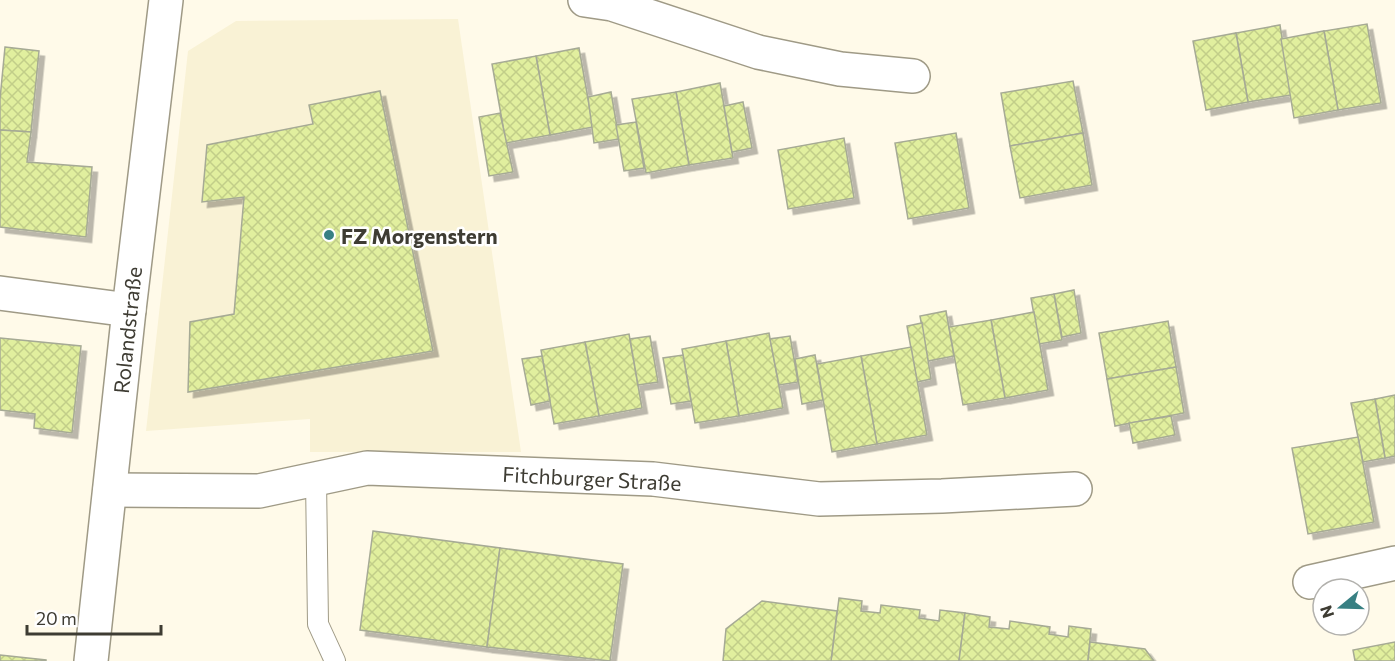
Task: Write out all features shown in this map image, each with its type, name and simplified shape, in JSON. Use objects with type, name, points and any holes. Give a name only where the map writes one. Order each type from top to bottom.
[{"type":"street","name":"Rolandstraße","points":[[91,661],[129,310],[166,0]]},
{"type":"street","points":[[585,0],[612,4],[758,52],[840,69],[912,76]]},
{"type":"street","points":[[0,294],[129,310]]},
{"type":"street","name":"Fitchburger Straße","points":[[110,490],[259,491],[367,468],[654,479],[819,499],[942,496],[1075,489]]},
{"type":"street","points":[[1310,582],[1395,564]]},
{"type":"lane","points":[[316,479],[318,624],[335,661]]},
{"type":"shaded area","name":"FZ Morgenstern","points":[[458,19],[521,452],[310,452],[310,419],[146,431],[188,51],[236,21]]},
{"type":"building","points":[[1367,24],[1381,103],[1338,110],[1324,31]]},
{"type":"building","points":[[1280,25],[1291,95],[1248,102],[1236,33]]},
{"type":"building","points":[[1324,31],[1338,110],[1294,118],[1281,39]]},
{"type":"building","points":[[1236,33],[1248,102],[1206,110],[1193,41]]},
{"type":"building","points":[[5,47],[39,51],[31,132],[0,130],[0,99]]},
{"type":"building","points":[[579,48],[593,127],[550,135],[536,56]]},
{"type":"building","points":[[536,56],[550,135],[506,143],[492,64]]},
{"type":"building","points":[[1073,81],[1083,133],[1010,146],[1001,93]]},
{"type":"building","points":[[720,83],[733,158],[689,165],[676,92]]},
{"type":"building","points":[[380,91],[433,351],[188,392],[190,322],[234,314],[244,197],[202,202],[207,145],[313,124],[309,105]]},
{"type":"building","points":[[611,92],[619,139],[594,143],[588,97]]},
{"type":"building","points":[[676,92],[689,165],[646,173],[632,99]]},
{"type":"building","points":[[743,102],[752,148],[732,152],[724,106]]},
{"type":"building","points":[[500,113],[513,172],[489,176],[479,117]]},
{"type":"building","points":[[636,122],[644,168],[624,171],[616,125]]},
{"type":"building","points":[[0,130],[31,132],[27,162],[92,167],[86,237],[0,227]]},
{"type":"building","points":[[956,133],[969,208],[908,219],[895,143]]},
{"type":"building","points":[[1083,133],[1092,185],[1020,198],[1010,146]]},
{"type":"building","points":[[844,138],[854,198],[788,209],[778,150]]},
{"type":"building","points":[[1074,290],[1081,333],[1062,337],[1054,294]]},
{"type":"building","points":[[1054,294],[1062,340],[1039,344],[1031,298]]},
{"type":"building","points":[[946,311],[954,356],[928,361],[920,316]]},
{"type":"building","points":[[1034,312],[1048,390],[1005,398],[991,320]]},
{"type":"building","points":[[991,320],[1005,398],[963,405],[949,327]]},
{"type":"building","points":[[1168,321],[1176,367],[1107,379],[1099,333]]},
{"type":"building","points":[[922,323],[931,379],[917,382],[907,326]]},
{"type":"building","points":[[769,333],[783,408],[739,416],[726,341]]},
{"type":"building","points":[[629,334],[642,408],[599,416],[585,342]]},
{"type":"building","points":[[650,336],[658,382],[638,385],[630,339]]},
{"type":"building","points":[[790,336],[798,382],[779,385],[770,339]]},
{"type":"building","points":[[0,338],[81,346],[72,433],[34,428],[35,414],[0,410]]},
{"type":"building","points":[[726,341],[739,416],[695,423],[682,349]]},
{"type":"building","points":[[585,342],[599,416],[554,424],[541,350]]},
{"type":"building","points":[[911,347],[927,435],[877,444],[861,356]]},
{"type":"building","points":[[683,355],[691,401],[671,404],[663,358]]},
{"type":"building","points":[[815,355],[823,400],[802,404],[795,359]]},
{"type":"building","points":[[542,356],[550,401],[531,405],[522,359]]},
{"type":"building","points":[[861,356],[877,444],[832,452],[817,364]]},
{"type":"building","points":[[1176,367],[1184,413],[1115,426],[1107,379]]},
{"type":"building","points":[[1395,395],[1395,456],[1385,458],[1375,399]]},
{"type":"building","points":[[1375,399],[1385,458],[1363,462],[1351,403]]},
{"type":"building","points":[[1171,416],[1175,435],[1133,443],[1129,423]]},
{"type":"building","points":[[1358,437],[1374,522],[1308,534],[1292,448]]},
{"type":"building","points":[[373,531],[500,548],[487,647],[360,630]]},
{"type":"building","points":[[500,548],[623,564],[610,661],[487,647]]},
{"type":"building","points":[[839,598],[862,601],[861,611],[880,613],[881,605],[920,610],[919,618],[939,621],[940,610],[965,613],[959,661],[831,661]]},
{"type":"building","points":[[762,601],[837,611],[831,661],[723,661],[726,629]]},
{"type":"building","points":[[965,613],[990,617],[989,627],[1009,629],[1010,621],[1050,627],[1049,634],[1068,637],[1069,626],[1091,629],[1088,661],[959,661]]},
{"type":"building","points":[[1090,642],[1145,649],[1154,661],[1088,661]]},
{"type":"building","points":[[1395,642],[1395,661],[1355,661],[1353,650]]},
{"type":"building","points":[[0,655],[46,660],[46,661],[0,661]]},
{"type":"place","name":"FZ Morgenstern","points":[[329,235]]}]
